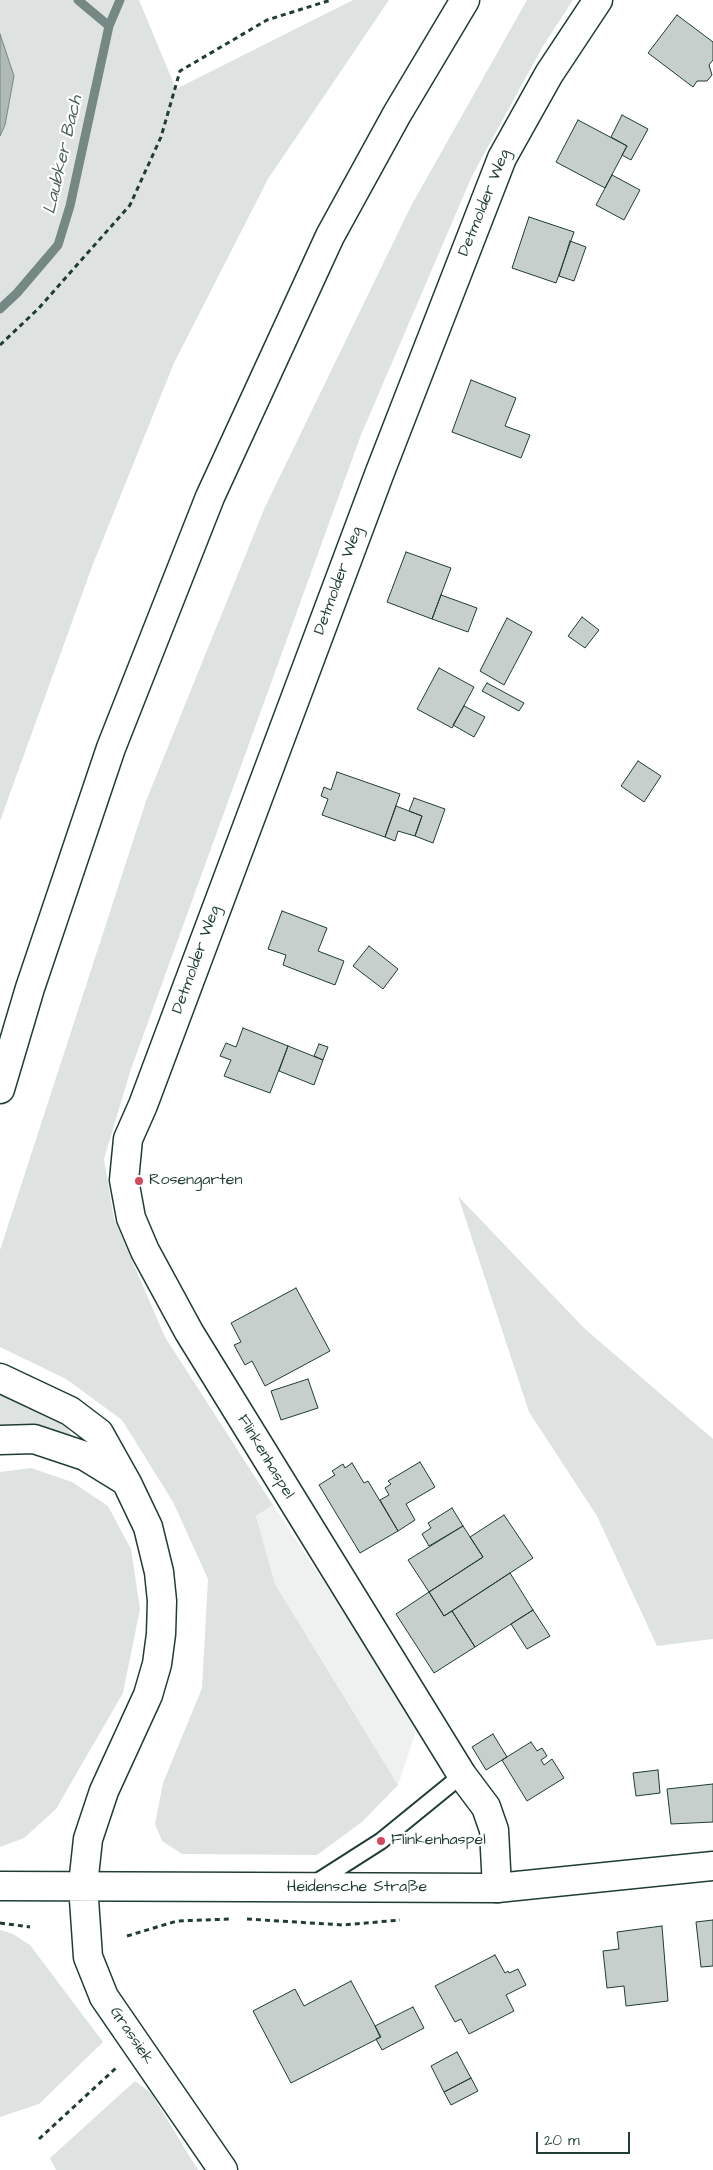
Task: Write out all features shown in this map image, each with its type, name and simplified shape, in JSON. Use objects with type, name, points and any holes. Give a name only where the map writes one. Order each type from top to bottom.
[{"type":"street","points":[[0,1089],[30,988],[111,748],[210,497],[330,236],[397,114],[465,0]]},
{"type":"street","name":"Detmolder Weg","points":[[124,1180],[128,1139],[143,1105],[380,472],[502,158],[550,74],[598,0]]},
{"type":"street","name":"Flinkenhaspel","points":[[124,1180],[132,1218],[145,1251],[189,1332],[462,1774],[486,1807],[494,1830],[497,1888]]},
{"type":"street","name":"Grassiek","points":[[0,1378],[70,1410],[98,1434],[127,1483],[148,1527],[159,1572],[162,1602],[161,1634],[157,1664],[148,1695],[104,1791],[88,1839],[83,1886],[88,1957],[104,1997],[223,2170]]},
{"type":"street","points":[[0,1440],[34,1439],[76,1453],[127,1483]]},
{"type":"street","name":"Heidensche Straße","points":[[0,1886],[497,1888],[713,1866]]},
{"type":"lane","points":[[306,1888],[381,1841],[462,1774]]},
{"type":"path","points":[[0,345],[39,308],[130,205],[161,137],[180,71],[267,20],[331,0]]},
{"type":"path","points":[[127,1936],[177,1921],[240,1919],[343,1925],[409,1919]]},
{"type":"path","points":[[0,1924],[30,1927]]},
{"type":"path","points":[[39,2139],[139,2048]]},
{"type":"shaded area","points":[[0,0],[139,0],[176,89],[353,0],[389,0],[268,179],[174,363],[93,564],[0,821],[0,136],[5,125],[14,76],[0,34]]},
{"type":"shaded area","points":[[527,0],[573,0],[543,46],[472,176],[361,435],[131,1069],[104,1159],[114,1219],[165,1337],[273,1505],[256,1516],[275,1584],[398,1785],[362,1822],[317,1855],[182,1854],[162,1841],[155,1824],[163,1783],[202,1688],[208,1579],[173,1502],[122,1420],[66,1379],[0,1347],[0,1250],[146,801],[265,507],[411,206]]},
{"type":"shaded area","points":[[0,34],[14,76],[5,125],[0,136]]},
{"type":"shaded area","points":[[458,1196],[584,1328],[713,1439],[713,1639],[657,1646],[597,1516],[529,1412]]},
{"type":"shaded area","points":[[0,1393],[47,1413],[63,1423],[72,1435],[20,1425],[0,1428]]},
{"type":"shaded area","points":[[31,1468],[72,1482],[108,1506],[131,1549],[140,1609],[123,1693],[56,1809],[24,1838],[0,1847],[0,1472]]},
{"type":"shaded area","points":[[273,1505],[418,1725],[398,1785],[275,1584],[256,1516]]},
{"type":"shaded area","points":[[0,1930],[13,1934],[30,1945],[103,2042],[39,2104],[0,2117]]},
{"type":"shaded area","points":[[135,2081],[151,2093],[198,2170],[56,2170],[50,2158]]},
{"type":"building","points":[[677,15],[713,42],[713,60],[709,65],[712,75],[707,81],[697,81],[693,87],[648,53]]},
{"type":"building","points":[[622,115],[648,129],[631,160],[622,155],[627,146],[611,137]]},
{"type":"building","points":[[578,120],[627,146],[605,188],[556,162]]},
{"type":"building","points":[[612,175],[640,190],[624,220],[596,205]]},
{"type":"building","points":[[529,217],[574,232],[556,283],[512,268]]},
{"type":"building","points":[[570,241],[586,247],[574,281],[559,276]]},
{"type":"building","points":[[471,380],[516,398],[505,426],[530,435],[521,458],[452,432]]},
{"type":"building","points":[[406,552],[451,568],[432,619],[387,602]]},
{"type":"building","points":[[441,595],[477,608],[468,632],[432,619]]},
{"type":"building","points":[[582,617],[599,630],[585,648],[568,636]]},
{"type":"building","points":[[507,618],[532,632],[504,685],[480,671]]},
{"type":"building","points":[[439,668],[474,687],[452,728],[417,709]]},
{"type":"building","points":[[487,683],[524,703],[519,711],[482,691]]},
{"type":"building","points":[[464,706],[485,717],[474,737],[453,725]]},
{"type":"building","points":[[638,761],[661,776],[644,802],[621,786]]},
{"type":"building","points":[[337,772],[400,794],[385,837],[322,815],[328,799],[321,796],[324,787],[331,790]]},
{"type":"building","points":[[414,798],[445,809],[433,843],[415,836],[422,816],[409,811]]},
{"type":"building","points":[[396,806],[422,816],[415,836],[398,831],[395,841],[385,837]]},
{"type":"building","points":[[282,911],[327,928],[318,951],[344,961],[335,985],[283,965],[286,955],[268,949]]},
{"type":"building","points":[[369,946],[398,969],[383,989],[353,966]]},
{"type":"building","points":[[243,1028],[288,1046],[270,1093],[224,1076],[231,1060],[220,1056],[226,1043],[236,1047]]},
{"type":"building","points":[[319,1044],[328,1047],[323,1060],[314,1056]]},
{"type":"building","points":[[288,1046],[323,1060],[314,1085],[279,1071]]},
{"type":"building","points":[[296,1288],[330,1351],[265,1386],[252,1361],[245,1365],[234,1345],[241,1342],[231,1323]]},
{"type":"building","points":[[308,1379],[318,1408],[281,1420],[271,1391]]},
{"type":"building","points":[[420,1462],[435,1487],[406,1504],[415,1520],[398,1531],[380,1500],[389,1495],[385,1488],[391,1484],[388,1481]]},
{"type":"building","points":[[352,1463],[364,1483],[368,1481],[398,1531],[360,1553],[319,1485],[335,1475],[332,1471],[343,1464],[345,1468]]},
{"type":"building","points":[[452,1508],[463,1526],[429,1546],[422,1534],[431,1528],[428,1523]]},
{"type":"building","points":[[504,1515],[533,1558],[444,1616],[429,1592],[483,1557],[470,1537]]},
{"type":"building","points":[[463,1526],[483,1557],[429,1592],[408,1560]]},
{"type":"building","points":[[510,1573],[533,1610],[475,1647],[452,1611]]},
{"type":"building","points":[[429,1592],[444,1616],[452,1611],[475,1647],[434,1673],[396,1614]]},
{"type":"building","points":[[533,1610],[550,1636],[527,1649],[511,1624]]},
{"type":"building","points":[[493,1734],[507,1757],[486,1770],[472,1747]]},
{"type":"building","points":[[531,1742],[537,1751],[542,1748],[547,1756],[541,1760],[544,1765],[552,1759],[564,1778],[527,1801],[502,1760]]},
{"type":"building","points":[[658,1770],[660,1793],[636,1796],[633,1773]]},
{"type":"building","points":[[713,1784],[713,1822],[671,1824],[667,1789]]},
{"type":"building","points":[[713,1920],[713,1966],[701,1967],[696,1922]]},
{"type":"building","points":[[662,1926],[668,2001],[626,2006],[624,1986],[607,1988],[603,1951],[619,1949],[617,1932]]},
{"type":"building","points":[[495,1955],[505,1973],[518,1969],[526,1985],[506,1995],[514,2011],[469,2034],[461,2019],[455,2022],[435,1986]]},
{"type":"building","points":[[351,1981],[381,2037],[291,2083],[253,2011],[295,1989],[304,2006]]},
{"type":"building","points":[[413,2007],[424,2028],[382,2050],[376,2039],[380,2037],[375,2026]]},
{"type":"building","points":[[457,2052],[471,2078],[444,2092],[431,2066]]},
{"type":"building","points":[[471,2078],[478,2091],[451,2105],[444,2092]]},
{"type":"waterway","name":"Laubker Bach","points":[[0,309],[17,293],[58,245],[70,206],[109,26],[78,0]]},
{"type":"waterway","points":[[109,26],[120,0]]},
{"type":"place","name":"Rosengarten","points":[[139,1181]]},
{"type":"place","name":"Flinkenhaspel","points":[[381,1841]]}]
